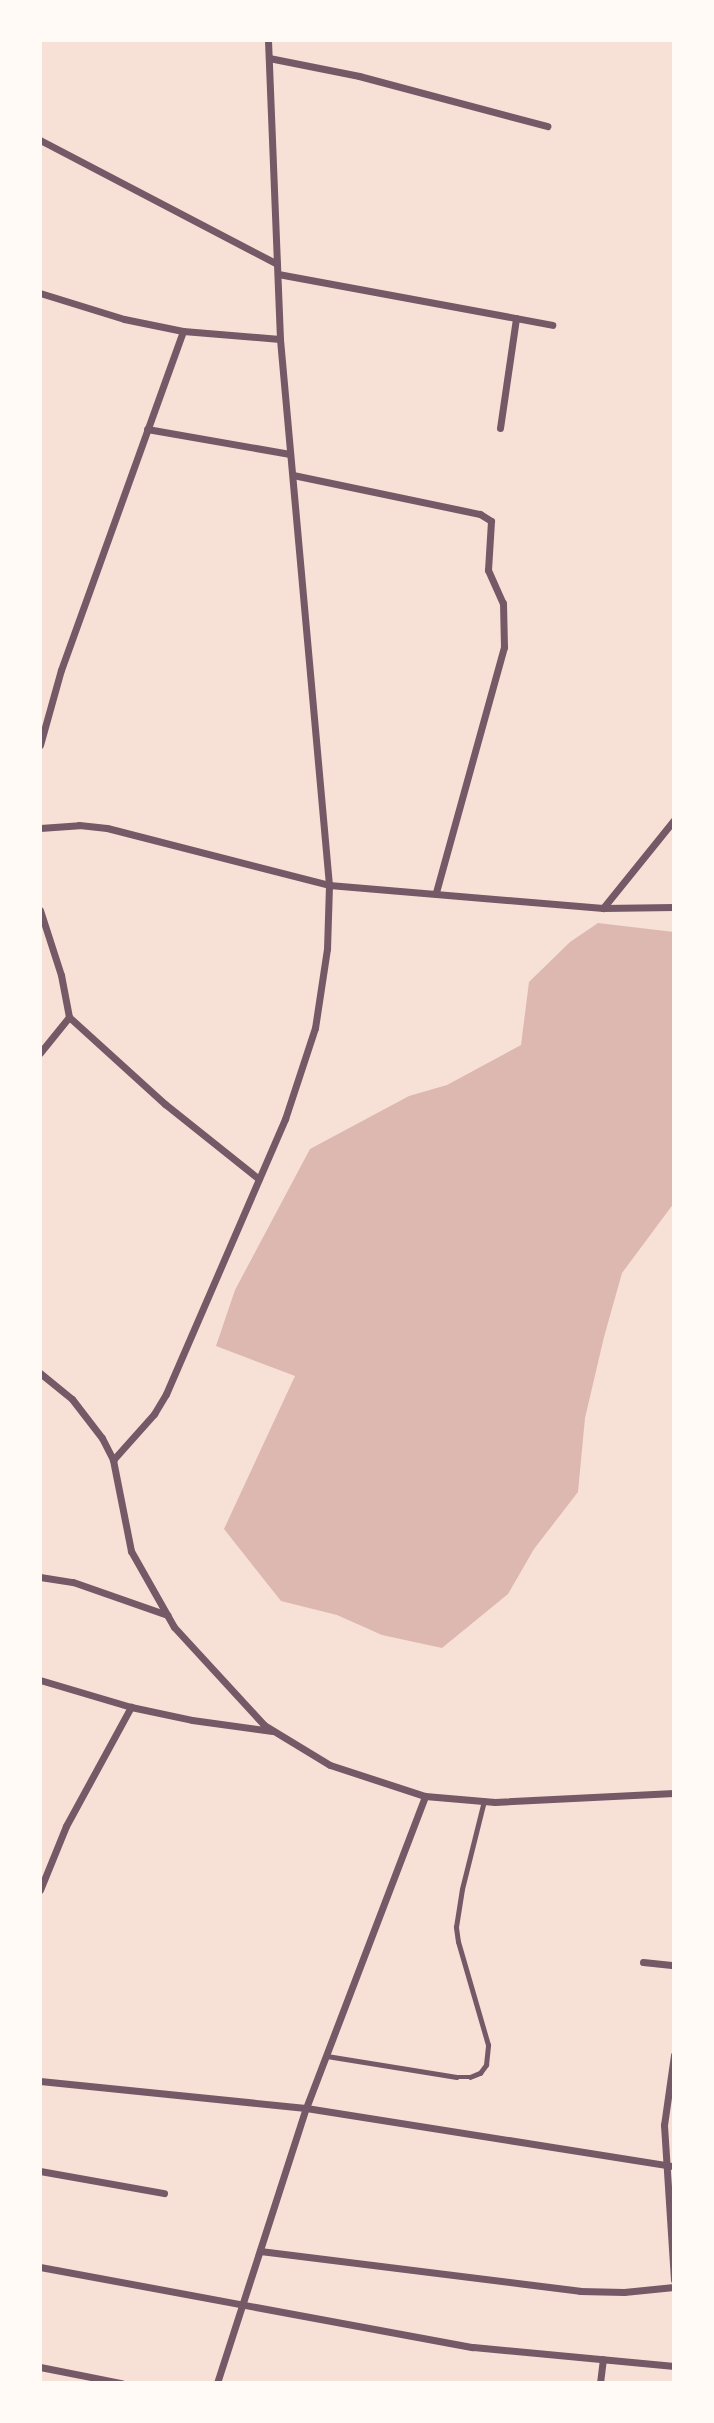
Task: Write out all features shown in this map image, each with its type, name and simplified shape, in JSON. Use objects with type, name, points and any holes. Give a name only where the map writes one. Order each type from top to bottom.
[{"type":"street","points":[[113,1460],[154,1414],[166,1394],[285,1119],[315,1028],[327,949],[329,884],[280,339],[268,40]]},
{"type":"street","points":[[269,58],[359,76],[548,126]]},
{"type":"street","points":[[40,140],[277,264]]},
{"type":"street","points":[[278,274],[552,325]]},
{"type":"street","points":[[40,293],[124,320],[183,331],[280,339]]},
{"type":"street","points":[[500,428],[516,318]]},
{"type":"street","points":[[40,745],[44,720],[61,670],[183,331]]},
{"type":"street","points":[[147,429],[290,454]]},
{"type":"street","points":[[292,475],[480,514],[491,522],[488,570],[503,603],[504,647],[436,893]]},
{"type":"street","points":[[603,908],[674,820]]},
{"type":"street","points":[[40,828],[79,825],[107,828],[329,884],[603,908],[674,907]]},
{"type":"street","points":[[40,910],[61,975],[69,1017],[155,1095],[259,1179]]},
{"type":"street","points":[[40,1053],[69,1017]]},
{"type":"street","points":[[40,1373],[72,1399],[90,1420],[113,1460],[131,1551],[174,1627],[264,1724],[276,1732],[330,1765],[425,1796],[484,1801],[674,1793]]},
{"type":"street","points":[[40,1577],[73,1582],[167,1615]]},
{"type":"street","points":[[40,1681],[131,1707],[192,1720],[276,1732]]},
{"type":"street","points":[[40,1890],[66,1826],[131,1707]]},
{"type":"street","points":[[217,2383],[306,2108],[425,1796]]},
{"type":"street","points":[[643,1962],[674,1965]]},
{"type":"street","points":[[674,2055],[664,2125],[664,2165],[674,2280]]},
{"type":"street","points":[[40,2081],[306,2108],[674,2166]]},
{"type":"street","points":[[40,2171],[164,2193]]},
{"type":"street","points":[[260,2251],[580,2291],[624,2292],[674,2287]]},
{"type":"street","points":[[40,2267],[244,2302],[473,2347],[674,2365]]},
{"type":"street","points":[[600,2383],[603,2359]]},
{"type":"street","points":[[40,2367],[121,2383]]},
{"type":"lane","points":[[326,2056],[456,2077],[470,2077],[480,2073],[486,2065],[488,2045],[456,1927],[461,1889],[484,1801]]},
{"type":"shaded area","points":[[598,923],[674,932],[674,1203],[622,1273],[585,1418],[578,1492],[534,1549],[508,1594],[442,1648],[382,1635],[337,1615],[281,1601],[224,1529],[295,1376],[216,1346],[235,1290],[310,1149],[409,1096],[447,1085],[521,1045],[529,982],[570,942]]}]
